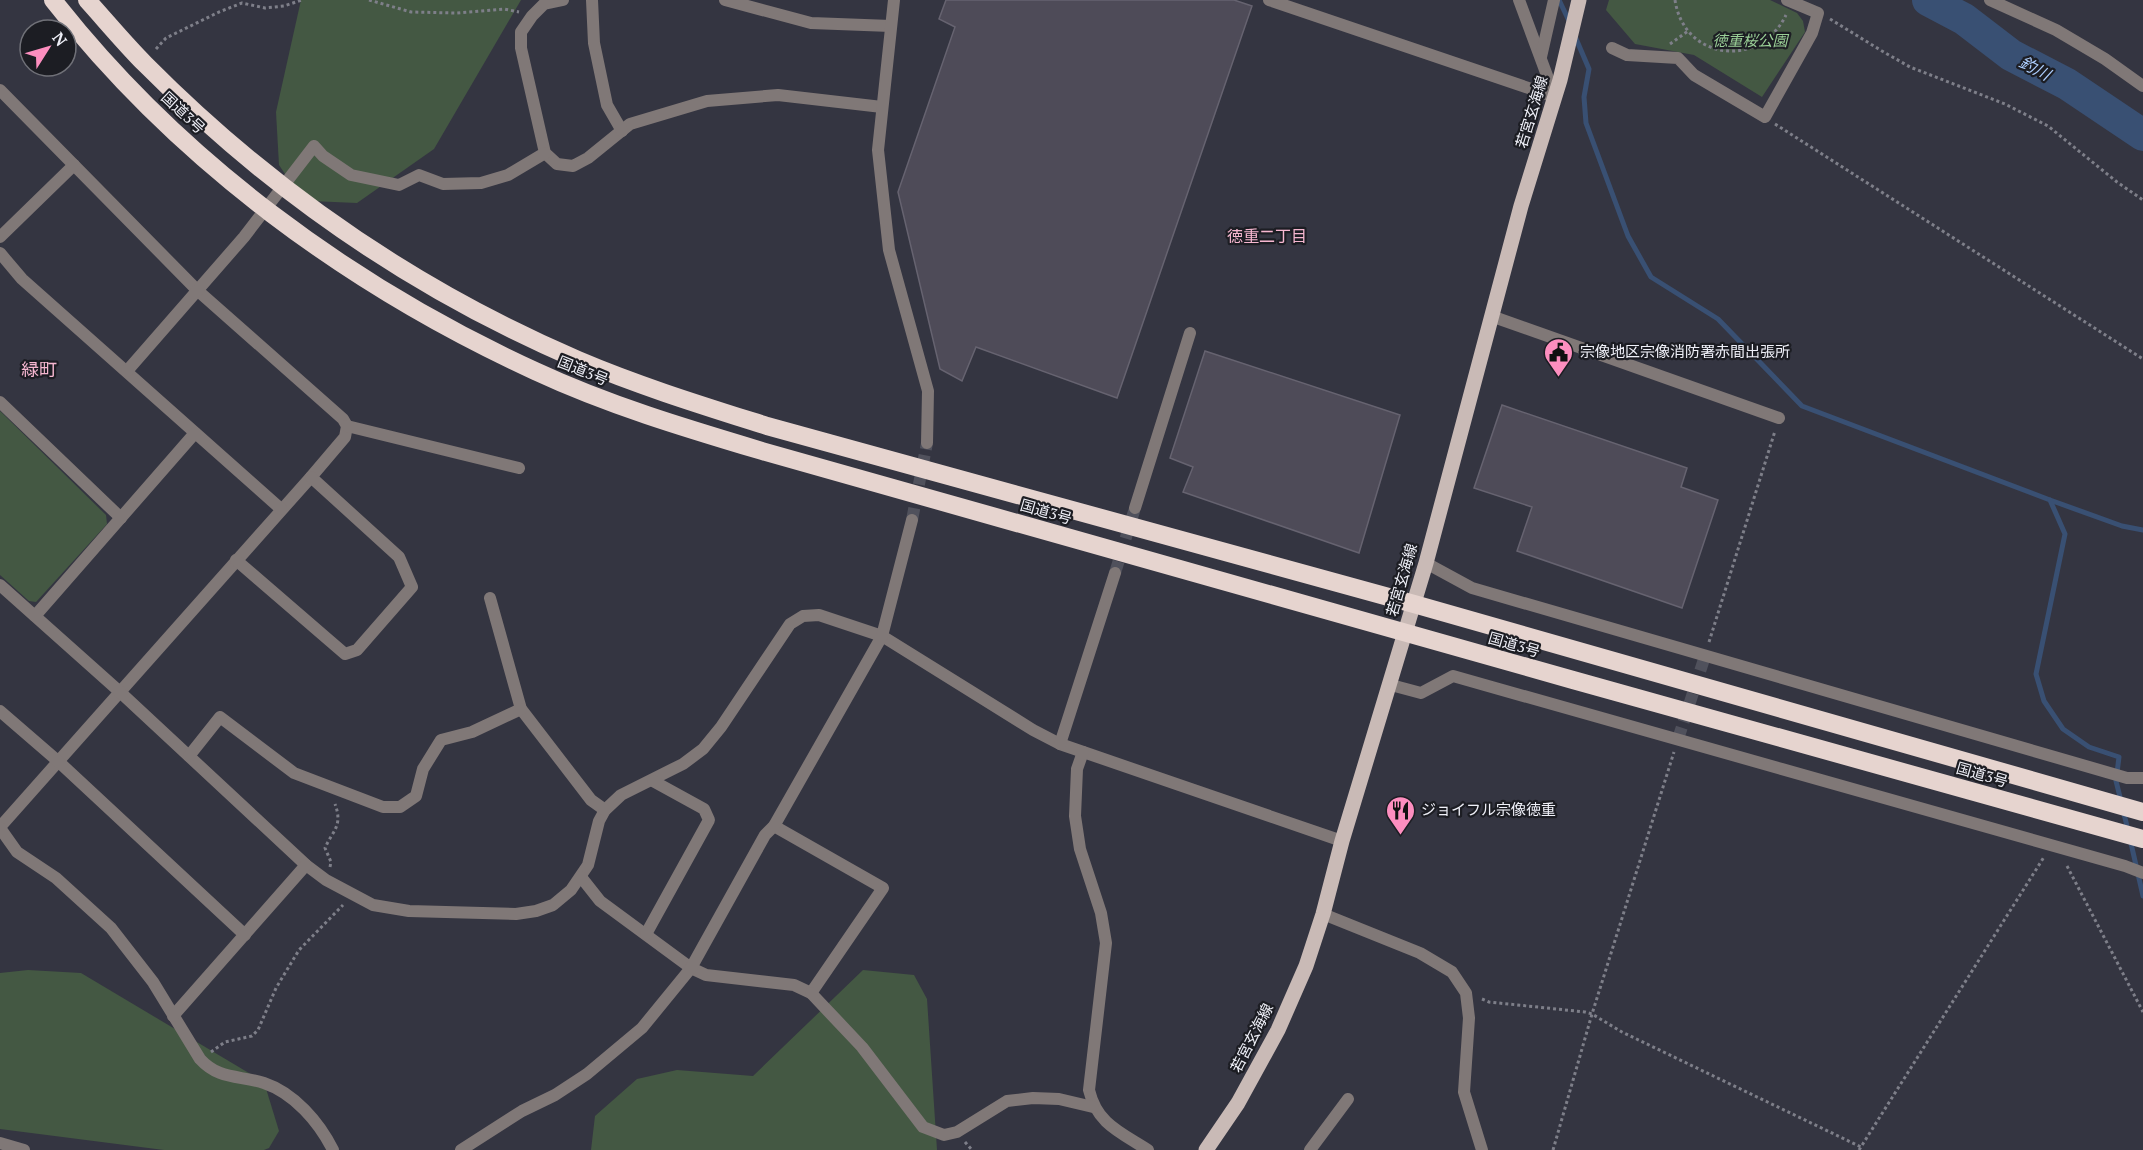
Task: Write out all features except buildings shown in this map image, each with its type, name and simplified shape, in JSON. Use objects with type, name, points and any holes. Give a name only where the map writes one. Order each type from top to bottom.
[{"type":"highway","name":"国道3号","points":[[53,0],[98,52],[166,123],[226,177],[338,262],[450,330],[536,372],[643,414],[699,432],[2143,839]]},
{"type":"highway","name":"国道3号","points":[[87,0],[144,63],[198,116],[248,159],[348,235],[405,272],[463,304],[528,338],[580,361],[767,426],[1414,604],[2143,812]]},
{"type":"main road","name":"若宮玄海線","points":[[1206,1150],[1238,1103],[1278,1030],[1306,966],[1323,914],[1342,841],[1426,563],[1521,206],[1560,80],[1579,0]]},
{"type":"street","points":[[562,0],[544,4],[521,32],[521,48],[545,153],[557,164],[573,166],[588,158],[630,124],[707,101],[778,95],[882,107]]},
{"type":"street","points":[[592,0],[594,43],[607,105],[622,131]]},
{"type":"street","points":[[724,0],[811,23],[891,26]]},
{"type":"street","points":[[894,0],[879,150],[889,250],[928,391],[927,443]]},
{"type":"street","points":[[1269,0],[1301,5],[1555,97]]},
{"type":"street","points":[[1519,0],[1555,97]]},
{"type":"street","points":[[1541,59],[1554,0]]},
{"type":"street","points":[[1990,0],[2056,30],[2143,86]]},
{"type":"street","points":[[1612,48],[1627,55],[1678,58],[1694,75],[1765,117],[1812,33],[1818,13],[1789,1]]},
{"type":"street","points":[[0,90],[197,290],[343,419],[347,426],[345,436],[311,477],[281,508],[0,827],[17,852],[56,878],[111,928],[153,982],[200,1059],[209,1069],[264,1083],[286,1095],[302,1107],[318,1125],[333,1150]]},
{"type":"street","points":[[127,371],[244,237],[314,146],[323,156],[351,175],[399,185],[419,175],[443,184],[481,183],[508,175],[545,153]]},
{"type":"street","points":[[0,237],[74,165]]},
{"type":"street","points":[[0,253],[22,279],[281,508]]},
{"type":"street","points":[[1491,316],[1779,418]]},
{"type":"street","points":[[1135,508],[1190,333]]},
{"type":"street","points":[[0,402],[121,518]]},
{"type":"street","points":[[347,426],[519,468]]},
{"type":"street","points":[[35,616],[195,433]]},
{"type":"street","points":[[236,560],[345,654],[357,650],[412,587],[399,557],[311,477]]},
{"type":"street","points":[[461,1150],[522,1111],[555,1095],[587,1074],[642,1028],[691,968],[765,835],[774,826],[882,636],[912,520]]},
{"type":"street","points":[[1426,563],[1472,588],[2127,778],[2143,778]]},
{"type":"street","points":[[1060,744],[1115,573]]},
{"type":"street","points":[[0,585],[120,692],[306,865],[326,880],[373,905],[409,911],[516,914],[553,905],[571,890],[588,865],[604,810],[621,795],[653,781],[683,764],[703,749],[722,727],[790,624],[803,616],[819,615],[882,636],[1033,730],[1060,744],[1342,841]]},
{"type":"street","points":[[490,598],[520,709],[591,800],[604,810]]},
{"type":"street","points":[[1391,685],[1421,693],[1453,676],[2143,873]]},
{"type":"street","points":[[189,756],[220,717],[294,773],[383,807],[400,807],[416,796],[423,769],[441,741],[472,732],[520,709]]},
{"type":"street","points":[[0,711],[59,762],[245,935]]},
{"type":"street","points":[[1083,752],[1077,769],[1074,816],[1080,849],[1101,913],[1106,943],[1089,1090],[1093,1107],[1108,1125],[1148,1150]]},
{"type":"street","points":[[646,934],[709,820],[704,809],[653,781]]},
{"type":"street","points":[[774,826],[883,888],[811,993]]},
{"type":"street","points":[[173,1016],[306,865]]},
{"type":"street","points":[[581,877],[600,901],[691,968],[706,975],[794,985],[811,993],[862,1047],[923,1127],[944,1135],[957,1132],[1007,1101],[1034,1098],[1059,1099],[1093,1107]]},
{"type":"street","points":[[1323,914],[1420,953],[1452,972],[1466,993],[1468,1018],[1464,1092],[1482,1150]]},
{"type":"street","points":[[1310,1150],[1348,1099]]},
{"type":"street","points":[[0,1143],[24,1150]]},
{"type":"path","points":[[144,63],[166,38],[219,12],[242,3],[265,8],[284,6],[302,0]]},
{"type":"path","points":[[369,0],[411,12],[456,13],[504,9],[532,16]]},
{"type":"path","points":[[1675,0],[1678,15],[1688,31],[1701,43],[1719,52],[1756,46],[1783,22],[1789,1]]},
{"type":"path","points":[[1818,13],[1910,67],[2005,104],[2048,126],[2143,200]]},
{"type":"path","points":[[1765,117],[2143,359]]},
{"type":"path","points":[[1705,656],[1779,418]]},
{"type":"path","points":[[1553,1150],[1592,1014],[1678,739]]},
{"type":"path","points":[[326,880],[331,862],[325,848],[339,825],[339,816],[328,786]]},
{"type":"path","points":[[1466,993],[1489,1002],[1592,1014],[1622,1032],[1860,1148],[2051,846],[2072,871],[2143,1012]]},
{"type":"path","points":[[200,1059],[225,1042],[252,1036],[258,1030],[276,988],[299,950],[352,895]]},
{"type":"green space","points":[[301,0],[521,0],[434,149],[357,203],[311,201],[295,189],[279,165],[276,112]]},
{"type":"green space","name":"徳重桜公園","points":[[1609,0],[1770,0],[1797,13],[1803,21],[1805,32],[1762,97],[1694,55],[1635,44],[1606,10]]},
{"type":"green space","points":[[0,411],[106,515],[107,524],[36,602],[29,601],[0,575]]},
{"type":"green space","points":[[28,970],[81,973],[264,1082],[279,1131],[269,1148],[264,1150],[164,1150],[0,1129],[0,973]]},
{"type":"green space","points":[[863,970],[914,975],[927,999],[937,1150],[591,1150],[595,1116],[637,1079],[677,1070],[753,1076]]},
{"type":"waterway","points":[[1559,0],[1570,23]]},
{"type":"waterway","name":"釣川","points":[[1928,0],[1964,19],[2011,55],[2067,84],[2143,135]]},
{"type":"waterway","points":[[1574,34],[1589,69],[1584,97],[1586,123],[1628,236],[1651,277],[1718,319],[1802,406],[2050,500],[2122,526],[2143,530]]},
{"type":"waterway","points":[[2050,500],[2065,534],[2036,674],[2044,701],[2063,729],[2089,747],[2119,757],[2116,781],[2121,801]]},
{"type":"waterway","points":[[2123,810],[2128,830]]},
{"type":"waterway","points":[[2130,839],[2143,896]]},
{"type":"tunnel","points":[[912,520],[927,443]]},
{"type":"tunnel","points":[[1115,573],[1135,508]]},
{"type":"tunnel","points":[[1678,739],[1705,656]]},
{"type":"place","name":"宗像地区宗像消防署赤間出張所","points":[[1559,378]]},
{"type":"place","name":"ジョイフル宗像徳重","points":[[1400,836]]},
{"type":"district","name":"徳重二丁目","points":[[1267,236]]},
{"type":"district","name":"緑町","points":[[39,370]]}]
